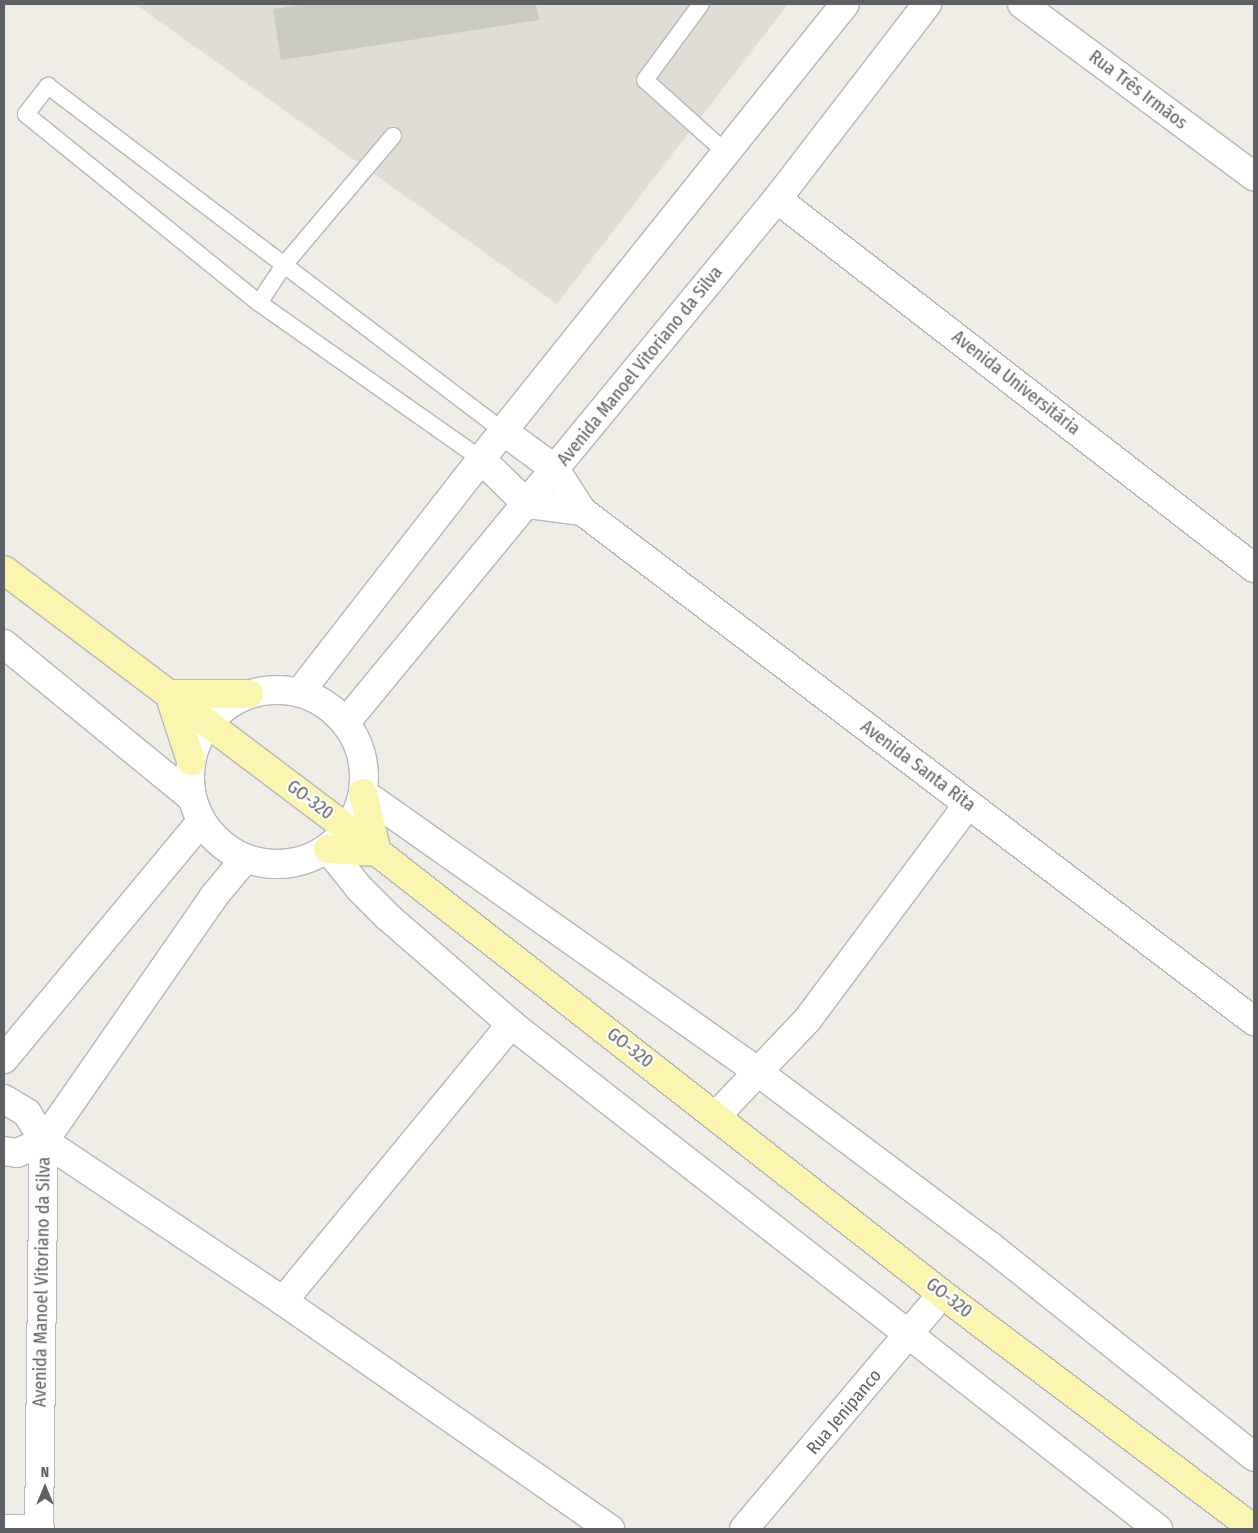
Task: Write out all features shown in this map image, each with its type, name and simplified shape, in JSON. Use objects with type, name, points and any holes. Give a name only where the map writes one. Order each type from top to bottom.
[{"type":"main road","name":"GO-320","points":[[4,570],[348,829],[942,1294],[1254,1529]]},
{"type":"main road","points":[[191,761],[169,694],[249,694]]},
{"type":"main road","points":[[328,849],[377,852],[363,792]]},
{"type":"street","points":[[300,692],[724,151],[845,4]]},
{"type":"street","name":"Avenida Manoel Vitoriano da Silva","points":[[346,722],[778,199],[927,4]]},
{"type":"street","name":"Rua Três Irmãos","points":[[1022,4],[1254,176]]},
{"type":"street","name":"Avenida Universitária","points":[[778,199],[1254,568]]},
{"type":"street","name":"Avenida Santa Rita","points":[[503,431],[555,469],[582,511],[1254,1021]]},
{"type":"street","points":[[481,459],[527,504]]},
{"type":"street","name":"Avenida Santa Rita","points":[[527,504],[582,511]]},
{"type":"street","points":[[4,644],[196,810],[220,844],[245,859],[283,863],[302,861],[328,849],[348,829],[363,792],[365,775],[360,748],[346,722],[325,703],[300,692],[274,689],[249,694],[226,705],[208,722],[194,745],[191,761],[196,810],[4,1059]]},
{"type":"street","points":[[363,792],[758,1072],[990,1246],[1254,1457]]},
{"type":"street","points":[[716,1116],[808,1019],[968,804]]},
{"type":"street","points":[[328,849],[359,888],[388,917],[510,1024],[1158,1529]]},
{"type":"street","name":"Avenida Manoel Vitoriano da Silva","points":[[40,1529],[44,1140],[214,896],[245,859]]},
{"type":"street","points":[[283,1301],[510,1024]]},
{"type":"street","points":[[4,1099],[27,1113],[44,1140],[283,1301],[610,1529]]},
{"type":"street","points":[[4,1151],[17,1152],[44,1140]]},
{"type":"street","name":"Rua Jenipanco","points":[[744,1529],[942,1294]]},
{"type":"street","points":[[4,1529],[40,1529]]},
{"type":"lane","points":[[701,4],[645,80],[724,151]]},
{"type":"lane","points":[[481,459],[259,303],[26,114],[48,86],[503,431]]},
{"type":"lane","points":[[259,303],[284,265],[393,136]]},
{"type":"shaded area","points":[[135,4],[788,4],[557,304]]},
{"type":"building","points":[[305,4],[536,4],[539,20],[281,60],[273,9]]}]
